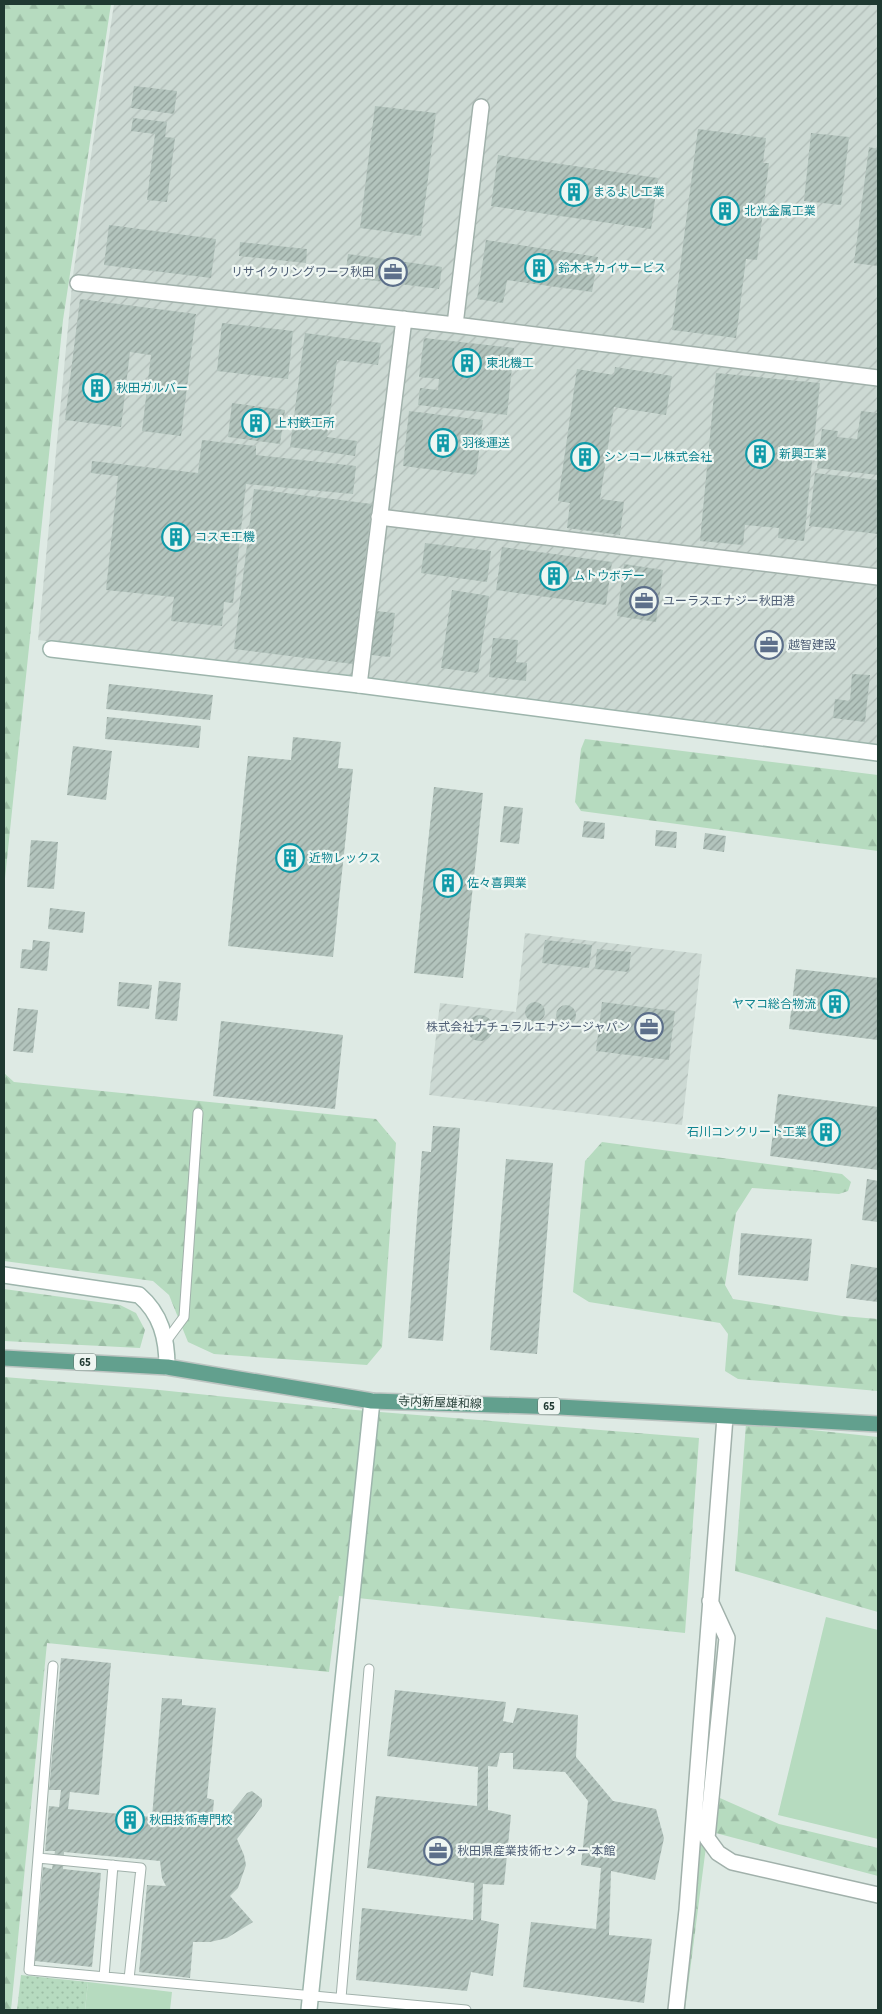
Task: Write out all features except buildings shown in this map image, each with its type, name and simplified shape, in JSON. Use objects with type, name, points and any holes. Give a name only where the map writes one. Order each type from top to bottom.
[{"type":"main road","name":"寺内新屋雄和線","points":[[4,1358],[167,1367],[372,1400],[559,1407],[878,1424]]},
{"type":"street","points":[[455,325],[481,107]]},
{"type":"street","points":[[78,283],[455,325],[878,378]]},
{"type":"street","points":[[359,684],[404,319]]},
{"type":"street","points":[[379,517],[878,577]]},
{"type":"street","points":[[51,649],[359,684],[878,753]]},
{"type":"street","points":[[4,1275],[139,1295],[151,1305],[167,1340],[167,1367]]},
{"type":"street","points":[[310,2003],[372,1400]]},
{"type":"street","points":[[676,2010],[687,1910],[725,1417]]},
{"type":"street","points":[[710,1601],[727,1638],[708,1838],[718,1853],[732,1862],[878,1895]]},
{"type":"lane","points":[[167,1340],[184,1317],[198,1113]]},
{"type":"lane","points":[[54,1666],[29,1970],[129,1979],[310,2003],[341,1998],[466,2010]]},
{"type":"lane","points":[[341,1998],[369,1670]]},
{"type":"lane","points":[[38,1858],[141,1868],[129,1979]]},
{"type":"lane","points":[[104,1977],[113,1865]]},
{"type":"shaded area","points":[[114,4],[878,4],[878,747],[38,640],[73,275]]},
{"type":"shaded area","points":[[525,933],[702,954],[682,1125],[429,1095],[440,1003],[516,1012]]},
{"type":"green space","points":[[4,4],[111,4],[63,320],[4,888]]},
{"type":"green space","points":[[585,739],[878,775],[878,851],[581,811],[575,802],[581,749]]},
{"type":"green space","points":[[4,1073],[14,1082],[376,1119],[396,1143],[382,1347],[367,1365],[214,1354],[188,1342],[169,1295],[153,1281],[4,1261]]},
{"type":"green space","points":[[602,1142],[842,1174],[851,1182],[848,1191],[839,1194],[752,1188],[736,1213],[725,1285],[733,1299],[842,1316],[878,1319],[878,1391],[738,1379],[725,1371],[728,1334],[720,1323],[589,1302],[573,1292],[585,1161]]},
{"type":"green space","points":[[4,1289],[120,1305],[136,1313],[145,1330],[140,1348],[4,1341]]},
{"type":"green space","points":[[4,1377],[150,1389],[343,1409],[699,1438],[685,1633],[339,1596],[329,1672],[47,1643],[11,2010],[4,2010]]},
{"type":"green space","points":[[746,1423],[878,1437],[878,1612],[735,1571]]},
{"type":"green space","points":[[826,1617],[878,1630],[878,1839],[778,1815]]},
{"type":"green space","points":[[695,1787],[779,1824],[878,1848],[878,1876],[708,1831],[685,2010],[670,2010]]},
{"type":"green space","points":[[21,1975],[88,1982],[85,2010],[17,2010]]},
{"type":"green space","points":[[88,1982],[172,1992],[170,2010],[85,2010]]},
{"type":"place","name":"まるよし工業","points":[[574,192]]},
{"type":"place","name":"北光金属工業","points":[[725,211]]},
{"type":"place","name":"鈴木キカイサービス","points":[[539,268]]},
{"type":"place","name":"リサイクリングワーフ秋田","points":[[393,272]]},
{"type":"place","name":"東北機工","points":[[467,363]]},
{"type":"place","name":"秋田ガルバー","points":[[97,388]]},
{"type":"place","name":"上村鉄工所","points":[[256,423]]},
{"type":"place","name":"羽後運送","points":[[443,443]]},
{"type":"place","name":"新興工業","points":[[760,454]]},
{"type":"place","name":"シンコール株式会社","points":[[585,457]]},
{"type":"place","name":"コスモ工機","points":[[176,537]]},
{"type":"place","name":"ムトウボデー","points":[[554,576]]},
{"type":"place","name":"ユーラスエナジー秋田港","points":[[644,601]]},
{"type":"place","name":"越智建設","points":[[769,645]]},
{"type":"place","name":"近物レックス","points":[[290,858]]},
{"type":"place","name":"佐々喜興業","points":[[448,883]]},
{"type":"place","name":"ヤマコ総合物流","points":[[835,1004]]},
{"type":"place","name":"株式会社ナチュラルエナジージャパン","points":[[649,1027]]},
{"type":"place","name":"石川コンクリート工業","points":[[826,1132]]},
{"type":"place","name":"秋田技術専門校","points":[[130,1820]]},
{"type":"place","name":"秋田県産業技術センター 本館","points":[[438,1851]]}]
